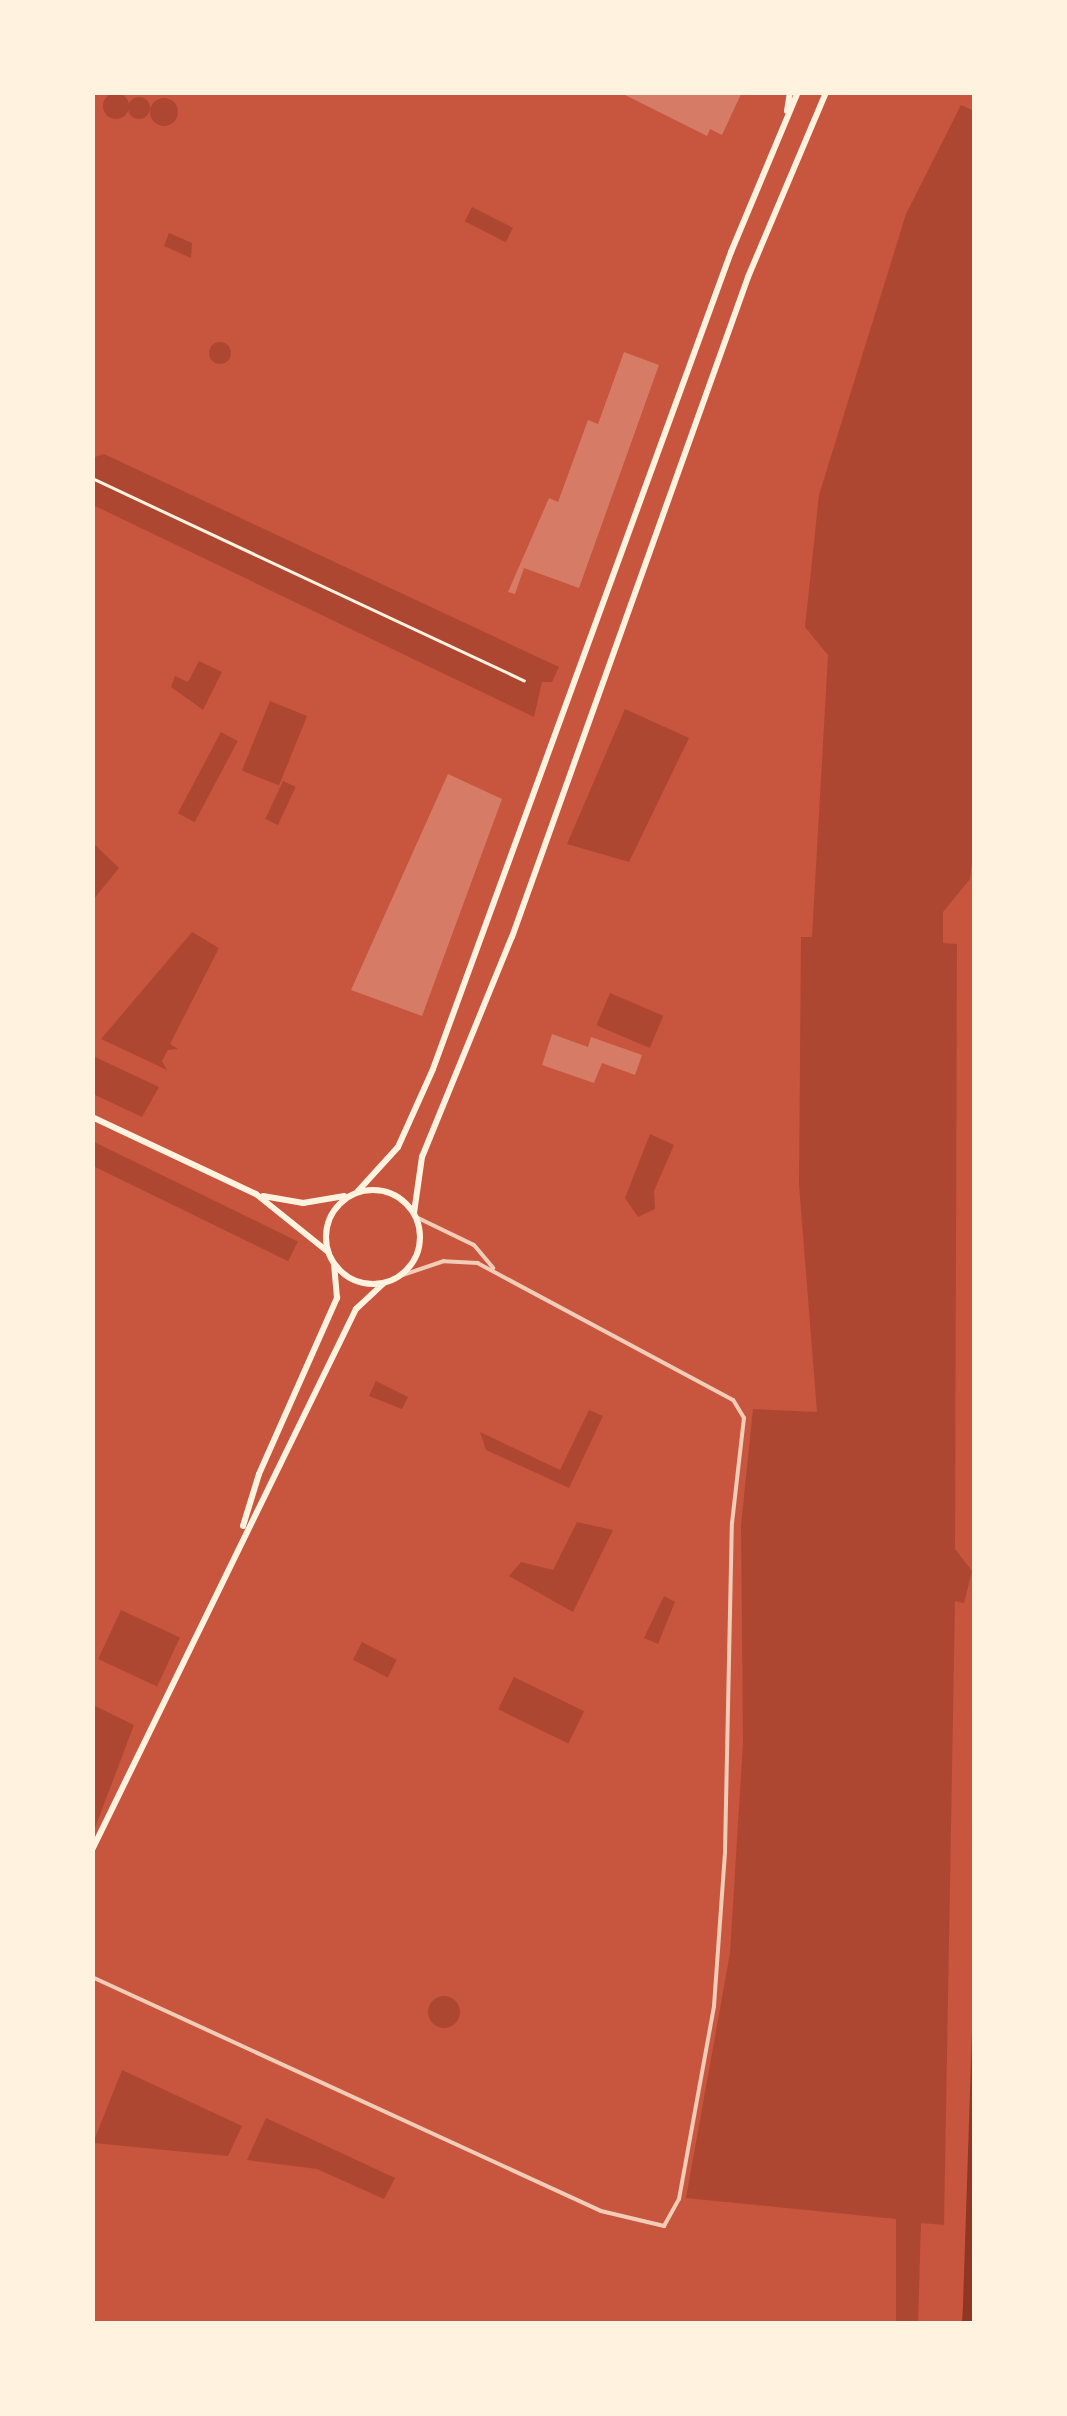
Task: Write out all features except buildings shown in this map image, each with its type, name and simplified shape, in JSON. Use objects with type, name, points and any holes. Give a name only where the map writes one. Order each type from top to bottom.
[{"type":"main road","points":[[786,117],[790,92]]},
{"type":"main road","points":[[328,1252],[329,1218],[398,1147],[440,1051],[730,252],[798,92]]},
{"type":"main road","points":[[334,1264],[357,1282],[384,1282],[397,1277],[419,1246],[415,1215],[422,1157],[518,919],[748,277],[826,92]]},
{"type":"main road","points":[[92,1117],[256,1194],[328,1252],[334,1264],[338,1298],[259,1474],[240,1537]]},
{"type":"main road","points":[[256,1194],[303,1203],[354,1193],[390,1192],[415,1215]]},
{"type":"main road","points":[[92,1850],[240,1537],[282,1466],[356,1308],[384,1282]]},
{"type":"street","points":[[415,1215],[474,1245],[496,1272]]},
{"type":"street","points":[[92,1978],[602,2211],[653,2228],[664,2226],[671,2214],[714,2006],[726,1850],[732,1523],[744,1418],[732,1400],[496,1272],[449,1260],[397,1277]]},
{"type":"path","points":[[92,478],[524,680]]},
{"type":"shaded area","points":[[116,93],[125,97],[129,106],[125,115],[116,119],[107,115],[103,106],[107,97]]},
{"type":"shaded area","points":[[139,97],[147,100],[147,116],[139,119],[131,116],[128,108],[131,100]]},
{"type":"shaded area","points":[[164,98],[174,102],[178,112],[174,122],[164,126],[154,122],[150,112],[154,102]]},
{"type":"shaded area","points":[[961,105],[974,111],[974,846],[970,879],[943,912],[943,943],[957,944],[955,1549],[972,1571],[964,1603],[955,1601],[944,2225],[921,2223],[918,2323],[896,2324],[896,2219],[686,2198],[730,1953],[743,1743],[741,1525],[753,1409],[817,1412],[799,1185],[801,937],[812,937],[828,655],[805,627],[819,495],[906,214]]},
{"type":"shaded area","points":[[472,207],[513,228],[506,242],[465,221]]},
{"type":"shaded area","points":[[169,233],[192,243],[191,258],[164,246]]},
{"type":"shaded area","points":[[220,342],[228,345],[228,361],[220,364],[212,361],[209,353],[212,345]]},
{"type":"shaded area","points":[[104,454],[559,667],[552,682],[542,682],[534,717],[93,505],[92,458]]},
{"type":"shaded area","points":[[199,661],[222,672],[203,710],[171,687],[175,676],[188,682]]},
{"type":"shaded area","points":[[270,701],[307,716],[279,786],[242,771]]},
{"type":"shaded area","points":[[625,709],[689,738],[629,862],[567,844]]},
{"type":"shaded area","points":[[221,732],[238,741],[195,822],[178,813]]},
{"type":"shaded area","points":[[283,781],[296,787],[278,825],[265,819]]},
{"type":"shaded area","points":[[93,843],[119,868],[93,900]]},
{"type":"shaded area","points":[[192,932],[219,948],[170,1044],[178,1049],[168,1050],[162,1061],[167,1070],[101,1039]]},
{"type":"shaded area","points":[[610,993],[663,1016],[650,1048],[596,1025]]},
{"type":"shaded area","points":[[93,1056],[159,1087],[142,1117],[93,1094]]},
{"type":"shaded area","points":[[650,1134],[674,1145],[654,1191],[655,1209],[638,1217],[625,1198]]},
{"type":"shaded area","points":[[92,1141],[298,1241],[288,1261],[92,1165]]},
{"type":"shaded area","points":[[376,1381],[408,1397],[402,1409],[369,1396]]},
{"type":"shaded area","points":[[589,1410],[603,1416],[569,1488],[486,1450],[480,1432],[560,1470]]},
{"type":"shaded area","points":[[577,1522],[613,1530],[573,1612],[509,1576],[521,1562],[553,1570]]},
{"type":"shaded area","points":[[664,1596],[675,1602],[658,1644],[644,1638]]},
{"type":"shaded area","points":[[121,1610],[180,1637],[157,1686],[98,1659]]},
{"type":"shaded area","points":[[362,1642],[397,1660],[388,1678],[353,1660]]},
{"type":"shaded area","points":[[514,1677],[584,1711],[568,1744],[498,1709]]},
{"type":"shaded area","points":[[93,1705],[134,1725],[93,1833]]},
{"type":"shaded area","points":[[974,1970],[974,2323],[962,2324],[963,2305]]},
{"type":"shaded area","points":[[444,1996],[455,2001],[460,2012],[455,2023],[444,2028],[433,2023],[428,2012],[433,2001]]},
{"type":"shaded area","points":[[122,2070],[242,2126],[228,2156],[93,2143]]},
{"type":"shaded area","points":[[266,2118],[395,2178],[384,2199],[317,2169],[247,2160]]}]
